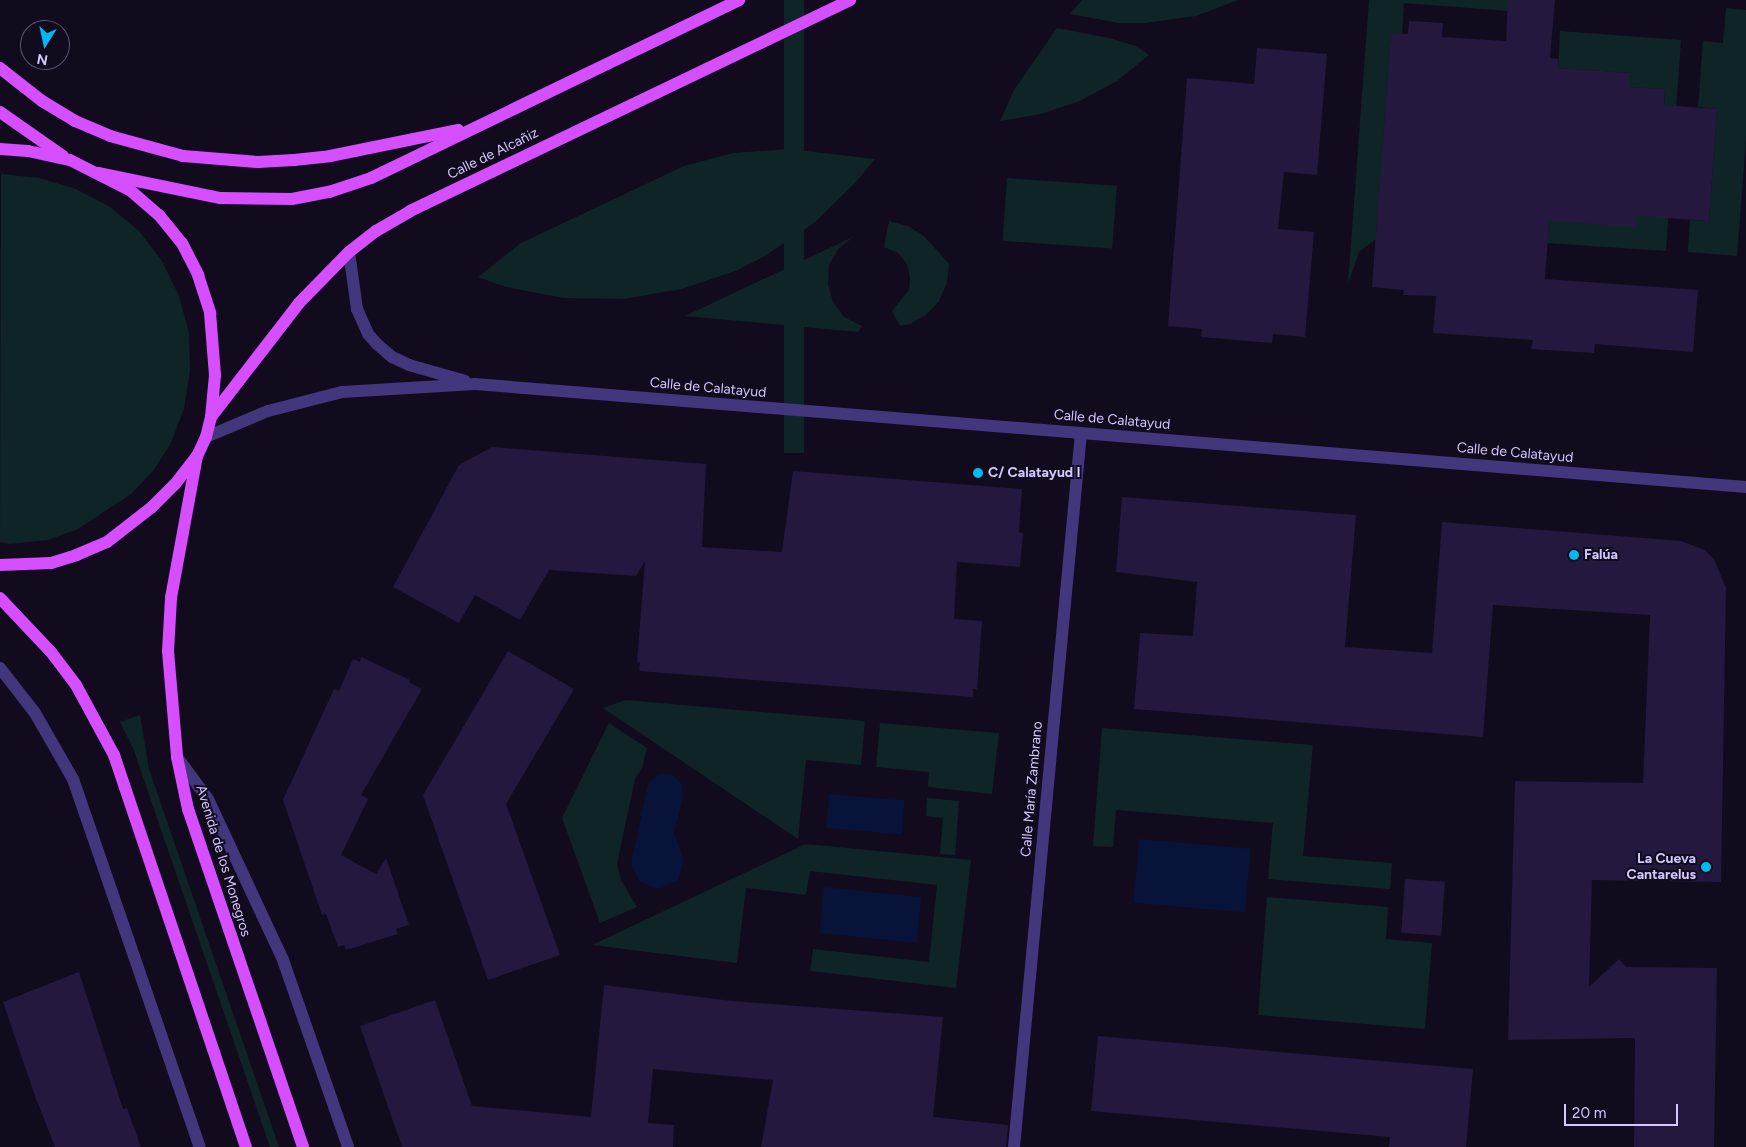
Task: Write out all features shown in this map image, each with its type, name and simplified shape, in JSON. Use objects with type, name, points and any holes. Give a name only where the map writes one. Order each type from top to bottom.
[{"type":"main road","points":[[98,173],[220,198],[292,199],[329,192],[371,178],[475,126],[739,0]]},
{"type":"main road","name":"Calle de Alcañiz","points":[[211,417],[299,303],[349,252],[410,211],[850,0]]},
{"type":"main road","points":[[0,68],[42,102],[75,121],[110,136],[183,156],[258,162],[303,159],[475,126]]},
{"type":"main road","points":[[0,112],[70,160],[131,191],[159,215],[182,243],[198,275],[210,314],[214,346],[211,417],[206,437],[197,456],[152,507],[107,542],[50,563],[0,565]]},
{"type":"main road","points":[[0,149],[28,151],[70,160]]},
{"type":"main road","name":"Avenida de los Monegros","points":[[197,456],[171,598],[168,651],[177,757],[191,818],[302,1147]]},
{"type":"main road","points":[[0,598],[51,652],[76,685],[114,755],[246,1147]]},
{"type":"street","name":"Calle de Calatayud","points":[[349,252],[357,309],[368,334],[377,344],[392,357],[409,364],[475,384]]},
{"type":"street","name":"Calle de Calatayud","points":[[206,437],[268,411],[342,392],[475,384],[1746,487]]},
{"type":"street","name":"Calle María Zambrano","points":[[1014,1147],[1081,433]]},
{"type":"street","points":[[0,668],[35,712],[72,779],[200,1147]]},
{"type":"street","points":[[177,757],[208,799],[283,960],[348,1147]]},
{"type":"green space","points":[[784,0],[804,0],[804,453],[784,453]]},
{"type":"green space","points":[[1082,0],[1238,0],[1196,16],[1145,23],[1119,23],[1070,14]]},
{"type":"green space","points":[[1369,0],[1509,0],[1508,11],[1404,3],[1402,34],[1391,34],[1376,239],[1359,252],[1348,284]]},
{"type":"green space","points":[[1726,8],[1746,10],[1746,139],[1737,256],[1688,252],[1690,220],[1709,221],[1717,109],[1698,107],[1703,41],[1723,43]]},
{"type":"green space","points":[[1057,28],[1109,38],[1136,46],[1149,55],[1117,81],[1080,101],[1041,114],[1000,121],[1014,90]]},
{"type":"green space","points":[[1560,31],[1681,40],[1666,251],[1547,243],[1549,221],[1638,202],[1663,124],[1665,89],[1629,87],[1629,73],[1558,68]]},
{"type":"green space","points":[[788,149],[875,159],[856,182],[814,223],[765,256],[738,270],[682,289],[623,299],[564,298],[506,287],[478,277],[521,243],[684,166],[733,153]]},
{"type":"green space","points":[[1,174],[39,178],[76,189],[110,207],[139,231],[162,261],[179,296],[189,333],[190,371],[184,409],[170,445],[153,471],[131,494],[78,529],[48,540],[10,544],[0,542]]},
{"type":"green space","points":[[1007,178],[1117,186],[1112,249],[1003,241]]},
{"type":"green space","points":[[889,221],[908,226],[924,236],[949,264],[947,283],[939,301],[926,315],[910,324],[900,326],[892,311],[909,290],[910,277],[907,264],[898,253],[884,247]]},
{"type":"green space","points":[[853,237],[838,249],[829,265],[828,284],[833,302],[844,317],[862,326],[858,332],[685,316]]},
{"type":"green space","points":[[626,700],[865,721],[861,765],[806,760],[798,839],[603,708]]},
{"type":"green space","points":[[140,715],[149,769],[279,1147],[270,1147],[133,748],[120,722]]},
{"type":"green space","points":[[609,723],[647,748],[642,768],[635,779],[617,864],[621,880],[637,907],[600,923],[562,818]]},
{"type":"green space","points":[[880,723],[999,733],[992,794],[928,787],[929,772],[876,767]]},
{"type":"green space","points":[[1102,728],[1313,745],[1303,856],[1392,863],[1390,889],[1268,879],[1273,823],[1116,810],[1113,847],[1093,846]]},
{"type":"green space","points":[[927,798],[959,801],[955,855],[940,854],[943,818],[926,816]]},
{"type":"green space","points":[[806,844],[971,860],[956,988],[810,971],[813,949],[929,962],[937,885],[810,871],[806,895],[746,888],[737,963],[592,945]]},
{"type":"green space","points":[[1267,897],[1388,907],[1386,939],[1432,943],[1425,1029],[1258,1015]]},
{"type":"water","points":[[658,774],[672,774],[682,784],[683,798],[674,833],[684,861],[678,880],[659,889],[640,882],[631,864],[648,784]]},
{"type":"water","points":[[829,794],[905,801],[902,834],[826,828]]},
{"type":"water","points":[[1139,839],[1251,849],[1245,913],[1133,903]]},
{"type":"water","points":[[824,887],[921,897],[917,943],[819,933]]},
{"type":"building","points":[[1508,0],[1555,0],[1550,58],[1558,59],[1558,68],[1630,73],[1629,87],[1665,89],[1664,105],[1717,109],[1709,221],[1637,216],[1636,227],[1549,221],[1545,279],[1698,290],[1693,352],[1595,344],[1594,353],[1531,349],[1533,340],[1433,333],[1436,296],[1403,295],[1404,290],[1372,287],[1391,33],[1408,34],[1409,21],[1443,23],[1442,37],[1506,41]]},
{"type":"building","points":[[1257,48],[1327,54],[1317,175],[1284,172],[1278,229],[1314,232],[1305,337],[1273,334],[1272,343],[1201,337],[1202,329],[1168,326],[1187,78],[1254,84]]},
{"type":"building","points":[[492,447],[706,464],[702,547],[782,552],[793,471],[1022,489],[1019,532],[1023,533],[1020,567],[957,562],[954,619],[982,621],[977,689],[973,689],[973,697],[639,671],[640,662],[637,662],[645,561],[636,576],[549,570],[520,620],[475,595],[459,623],[393,587],[459,465]]},
{"type":"building","points":[[1122,497],[1356,515],[1345,647],[1432,653],[1442,522],[1681,541],[1705,550],[1714,559],[1726,588],[1721,882],[1592,880],[1589,987],[1619,959],[1626,967],[1717,968],[1714,1147],[1634,1147],[1635,1038],[1508,1040],[1515,781],[1643,783],[1650,615],[1493,605],[1483,737],[1134,709],[1140,633],[1193,636],[1197,582],[1116,572]]},
{"type":"building","points":[[508,651],[574,689],[506,804],[560,955],[488,980],[423,795]]},
{"type":"building","points":[[361,657],[410,680],[409,682],[422,689],[361,795],[368,799],[341,855],[376,874],[386,858],[409,925],[396,929],[398,934],[346,950],[344,945],[338,947],[326,914],[322,915],[283,800],[334,689],[339,691],[353,659],[360,662]]},
{"type":"building","points":[[1405,879],[1445,882],[1441,936],[1401,933]]},
{"type":"building","points":[[79,972],[123,1109],[127,1108],[141,1147],[55,1147],[35,1096],[3,1002]]},
{"type":"building","points":[[604,985],[732,1001],[943,1017],[933,1117],[1008,1125],[1006,1147],[761,1147],[773,1080],[653,1069],[648,1123],[674,1125],[673,1147],[402,1147],[360,1026],[435,1000],[472,1106],[591,1117]]},
{"type":"building","points":[[1098,1036],[1473,1069],[1466,1147],[1389,1147],[1390,1137],[1091,1111]]},
{"type":"place","name":"C/ Calatayud I","points":[[978,473]]},
{"type":"place","name":"Falúa","points":[[1574,555]]},
{"type":"place","name":"La Cueva Cantarelus","points":[[1706,867]]}]
